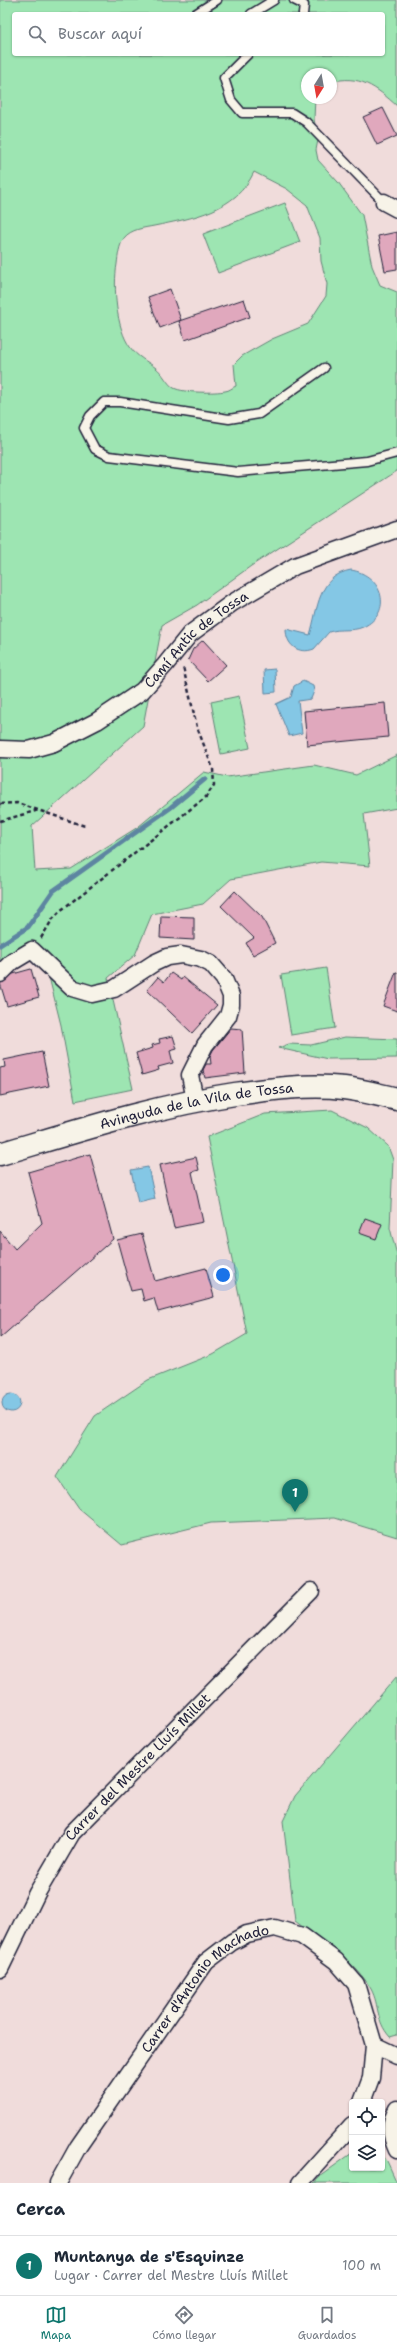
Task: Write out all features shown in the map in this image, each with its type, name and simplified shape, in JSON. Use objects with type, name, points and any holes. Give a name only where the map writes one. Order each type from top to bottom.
[{"type":"main road","name":"Avinguda de la Vila de Tossa","points":[[0,1154],[145,1112],[195,1100],[263,1090],[322,1086],[364,1091],[397,1099]]},
{"type":"street","name":"Camí Antic de Tossa","points":[[0,749],[29,750],[54,743],[97,721],[142,691],[190,634],[232,603],[295,566],[397,529]]},
{"type":"street","points":[[0,974],[12,962],[32,950],[72,988],[92,994],[114,989],[154,963],[167,958],[181,955],[201,959],[212,964],[224,980],[231,996],[231,1005],[228,1016],[206,1046],[190,1075],[195,1100]]},
{"type":"street","name":"Carrer del Mestre Lluís Millet","points":[[0,1969],[37,1893],[72,1833],[311,1591]]},
{"type":"street","name":"Carrer d'Antonio Machado","points":[[58,2183],[78,2147],[192,1980],[210,1958],[232,1942],[247,1934],[275,1928],[302,1936],[336,1961],[356,1984],[374,2045],[371,2078],[363,2099]]},
{"type":"street","points":[[374,2045],[397,2056]]},
{"type":"street","points":[[397,2109],[386,2129],[397,2150]]},
{"type":"street","points":[[300,2183],[349,2126]]},
{"type":"lane","points":[[198,12],[216,0]]},
{"type":"lane","points":[[254,12],[274,0]]},
{"type":"lane","points":[[294,0],[304,5],[303,12]]},
{"type":"lane","points":[[246,56],[224,78],[231,100],[242,113],[292,113],[306,122],[390,205]]},
{"type":"lane","points":[[324,368],[259,414],[229,419],[120,402],[104,402],[90,416],[84,428],[95,449],[109,456],[238,472],[367,461],[397,453]]},
{"type":"path","points":[[32,950],[60,911],[206,797],[214,785],[213,769],[197,727],[186,687],[182,662]]},
{"type":"path","points":[[0,804],[17,803],[85,826]]},
{"type":"path","points":[[0,821],[39,810]]},
{"type":"green space","points":[[0,0],[397,0],[397,106],[382,93],[367,84],[350,80],[337,81],[337,68],[301,68],[301,104],[315,104],[314,119],[318,140],[316,150],[318,160],[338,182],[362,215],[372,266],[380,285],[397,292],[397,471],[251,566],[197,605],[162,625],[143,726],[32,826],[35,871],[71,869],[138,827],[204,772],[227,777],[314,765],[356,775],[397,755],[397,808],[364,814],[370,866],[321,862],[231,879],[203,904],[152,914],[135,955],[108,978],[133,1089],[75,1101],[61,1025],[48,973],[33,960],[0,969]],"holes":[[[254,172],[287,189],[307,205],[320,238],[321,261],[327,284],[326,296],[308,324],[272,339],[242,356],[234,364],[236,386],[226,391],[214,392],[191,392],[178,390],[174,388],[156,368],[142,359],[130,347],[125,339],[119,318],[115,284],[118,254],[121,244],[127,235],[142,228],[184,220],[212,211],[236,196],[246,185]]]},
{"type":"green space","points":[[285,203],[300,242],[218,273],[203,234]]},
{"type":"green space","points":[[239,696],[250,748],[221,754],[211,702]]},
{"type":"green space","points":[[326,968],[335,1028],[291,1035],[281,975]]},
{"type":"green space","points":[[345,1037],[397,1039],[397,1058],[328,1059],[278,1048],[289,1044],[311,1045]]},
{"type":"green space","points":[[332,1110],[368,1128],[388,1146],[393,1160],[390,1228],[397,1255],[397,1537],[335,1518],[211,1523],[122,1545],[79,1509],[57,1477],[95,1416],[148,1380],[213,1354],[247,1334],[207,1137],[265,1114]]},
{"type":"green space","points":[[397,1676],[397,2035],[390,2037],[382,2025],[374,1995],[364,1978],[346,1959],[295,1921],[283,1821],[295,1796]]},
{"type":"green space","points":[[349,2155],[349,2171],[385,2171],[385,2159],[397,2183],[314,2183],[319,2177]]},
{"type":"water","points":[[351,570],[362,573],[371,579],[377,587],[381,595],[379,613],[373,621],[363,627],[329,632],[314,649],[308,651],[298,650],[288,640],[286,629],[310,635],[318,604],[326,586],[340,573]]},
{"type":"water","points":[[275,669],[276,692],[265,693],[264,670]]},
{"type":"water","points":[[303,681],[313,686],[314,691],[311,699],[298,701],[302,733],[289,736],[276,704],[291,697],[294,686]]},
{"type":"water","points":[[148,1167],[155,1199],[138,1203],[131,1170]]},
{"type":"water","points":[[11,1394],[17,1397],[20,1403],[17,1409],[11,1412],[5,1409],[2,1403],[5,1397]]},
{"type":"building","points":[[383,108],[397,136],[377,145],[363,117]]},
{"type":"building","points":[[397,232],[397,269],[385,271],[378,236]]},
{"type":"building","points":[[170,289],[181,320],[160,328],[148,297]]},
{"type":"building","points":[[244,299],[250,317],[185,340],[179,321]]},
{"type":"building","points":[[203,640],[226,665],[208,681],[188,660],[193,649]]},
{"type":"building","points":[[385,703],[388,737],[307,745],[304,711]]},
{"type":"building","points":[[235,891],[262,917],[275,943],[253,955],[246,943],[254,938],[221,906]]},
{"type":"building","points":[[161,916],[194,917],[194,940],[160,938]]},
{"type":"building","points":[[31,969],[39,997],[7,1006],[0,983],[13,974]]},
{"type":"building","points":[[397,972],[397,1011],[383,1006]]},
{"type":"building","points":[[171,973],[181,980],[183,977],[217,1005],[192,1033],[147,990],[158,977],[164,982]]},
{"type":"building","points":[[231,1028],[242,1029],[245,1073],[205,1078],[203,1070],[206,1064],[211,1064],[210,1056],[213,1050]]},
{"type":"building","points":[[173,1036],[177,1049],[170,1051],[173,1063],[158,1067],[159,1070],[142,1075],[136,1053],[153,1048],[152,1045],[160,1043],[159,1039]]},
{"type":"building","points":[[42,1052],[49,1086],[0,1096],[0,1068],[5,1067],[4,1060]]},
{"type":"building","points":[[90,1154],[113,1239],[0,1338],[0,1231],[15,1249],[42,1223],[28,1172]]},
{"type":"building","points":[[196,1157],[199,1170],[192,1172],[203,1222],[174,1228],[160,1165]]},
{"type":"building","points":[[365,1218],[382,1224],[376,1239],[359,1233]]},
{"type":"building","points":[[142,1234],[155,1281],[206,1268],[214,1297],[158,1312],[154,1298],[144,1301],[141,1289],[131,1291],[117,1240]]},
{"type":"waterway","points":[[0,945],[28,927],[53,891],[170,808],[205,779]]},
{"type":"place","name":"Muntanya de s'Esquinze","points":[[295,1512]]}]
